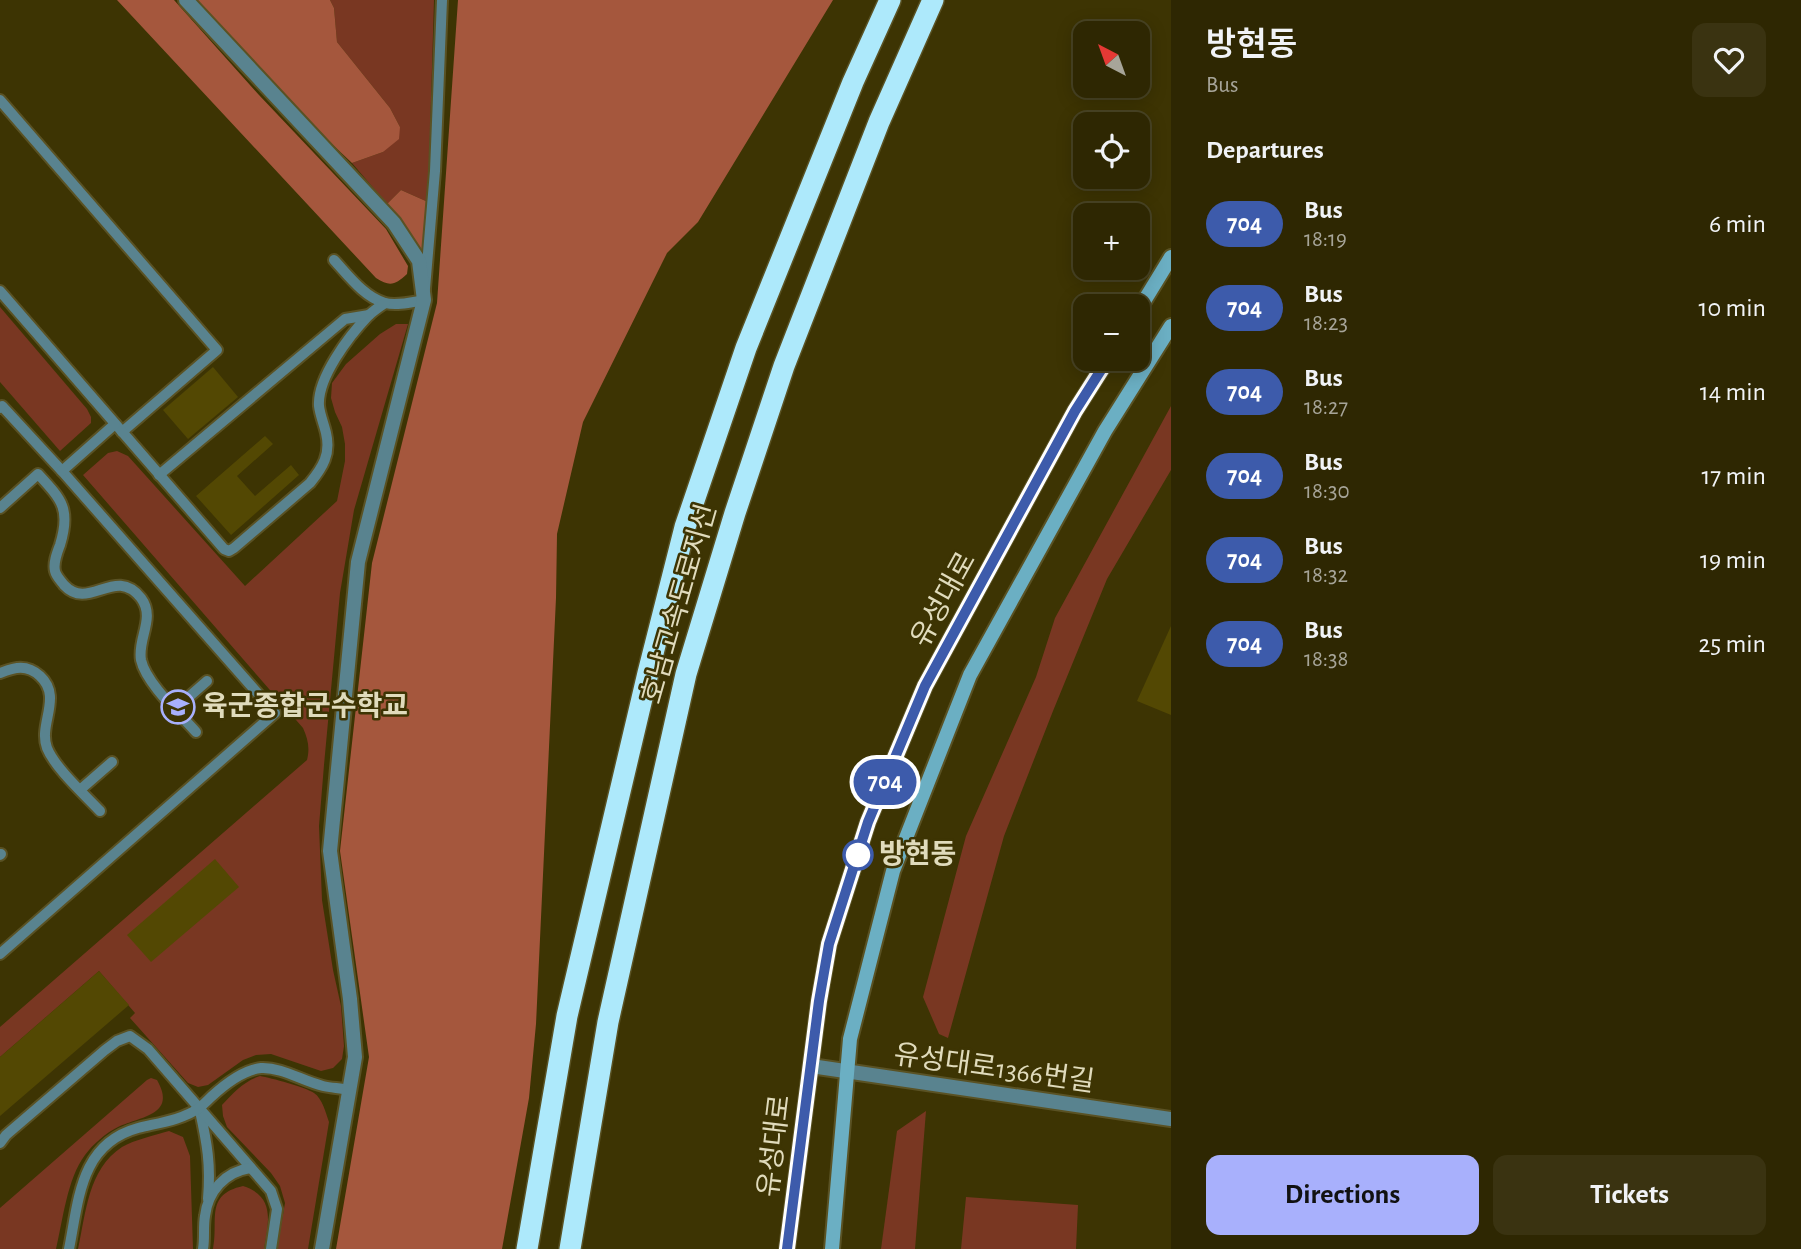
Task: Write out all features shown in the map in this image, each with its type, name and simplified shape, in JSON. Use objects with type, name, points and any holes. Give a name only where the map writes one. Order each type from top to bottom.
[{"type":"highway","name":"호남고속도로지선","points":[[527,1249],[567,1016],[685,527],[746,348],[853,82],[890,0]]},
{"type":"highway","name":"호남고속도로지선","points":[[570,1249],[608,1022],[686,674],[735,513],[784,366],[878,122],[933,0]]},
{"type":"main road","points":[[1148,294],[1171,257]]},
{"type":"main road","points":[[832,1249],[850,1039],[893,871],[970,674],[1105,431],[1171,326]]},
{"type":"main road","name":"유성대로","points":[[787,1249],[810,1066],[829,944],[868,822],[925,686],[1075,411],[1100,371]]},
{"type":"street","points":[[186,0],[394,223],[419,261],[424,300],[358,562],[330,851],[355,1057],[322,1249]]},
{"type":"street","name":"유성대로1366번길","points":[[810,1066],[1171,1119]]},
{"type":"lane","points":[[334,260],[363,290],[385,303],[400,304],[424,300],[435,171],[442,0]]},
{"type":"lane","points":[[0,100],[217,350],[62,471]]},
{"type":"lane","points":[[0,291],[159,475],[229,551],[320,471],[328,450],[319,405],[323,382],[340,352],[369,315],[385,303]]},
{"type":"lane","points":[[159,475],[345,319],[369,315]]},
{"type":"lane","points":[[0,954],[275,713],[62,471],[1,406]]},
{"type":"lane","points":[[0,508],[38,474],[62,502],[65,514],[55,558],[55,571],[61,582],[69,590],[83,595],[116,585],[131,588],[141,599],[148,611],[140,657],[145,672],[196,732]]},
{"type":"lane","points":[[0,673],[24,666],[45,680],[50,691],[51,708],[46,726],[46,744],[51,757],[100,811]]},
{"type":"lane","points":[[175,709],[207,681]]},
{"type":"lane","points":[[80,789],[112,762]]},
{"type":"lane","points":[[0,1143],[117,1041],[130,1036],[148,1048],[271,1191],[277,1209],[271,1249]]},
{"type":"lane","points":[[69,1249],[85,1173],[93,1158],[116,1137],[178,1118],[199,1108],[220,1089],[252,1070],[275,1069],[323,1086],[349,1090]]},
{"type":"lane","points":[[199,1108],[208,1148],[210,1174],[203,1249]]},
{"type":"lane","points":[[208,1199],[229,1175],[250,1168]]},
{"type":"shaded area","points":[[117,0],[174,0],[259,95],[386,229],[408,266],[407,274],[392,284],[376,278]]},
{"type":"shaded area","points":[[195,0],[330,0],[334,8],[337,42],[390,108],[400,127],[399,139],[383,152],[352,163],[315,128]]},
{"type":"shaded area","points":[[330,0],[434,0],[428,202],[401,190],[387,204],[352,163],[383,152],[400,127],[390,108],[337,42],[334,8]]},
{"type":"shaded area","points":[[458,0],[833,0],[698,222],[667,253],[583,422],[557,534],[536,1024],[529,1098],[502,1249],[336,1249],[369,1057],[340,851],[372,563],[437,303]]},
{"type":"shaded area","points":[[401,190],[428,202],[425,257],[387,204]]},
{"type":"shaded area","points":[[0,307],[91,417],[91,423],[60,451],[0,382]]},
{"type":"shaded area","points":[[396,324],[408,324],[354,510],[340,593],[319,826],[322,900],[341,1006],[344,1046],[342,1059],[333,1068],[321,1071],[271,1054],[256,1055],[243,1060],[208,1085],[198,1087],[188,1083],[130,1018],[135,1013],[99,971],[0,1057],[0,1027],[307,760],[308,756],[308,744],[303,728],[83,475],[108,453],[117,451],[128,456],[245,586],[337,501],[345,461],[345,444],[331,398],[332,383],[346,364],[380,334]]},
{"type":"shaded area","points":[[1171,406],[1171,470],[1107,579],[1053,711],[1004,836],[948,1038],[939,1034],[923,997],[966,836],[1036,677],[1055,618]]},
{"type":"shaded area","points":[[260,1076],[317,1095],[329,1122],[308,1249],[277,1249],[285,1203],[280,1186],[227,1127],[223,1116],[222,1105],[244,1084]]},
{"type":"shaded area","points":[[151,1078],[157,1080],[162,1092],[163,1101],[160,1107],[146,1117],[109,1132],[85,1155],[70,1188],[56,1249],[0,1249],[0,1208]]},
{"type":"shaded area","points":[[926,1111],[915,1249],[881,1249],[897,1131]]},
{"type":"shaded area","points":[[169,1131],[183,1137],[190,1156],[193,1249],[78,1249],[90,1193],[102,1167],[122,1147]]},
{"type":"shaded area","points":[[243,1186],[253,1190],[265,1203],[268,1220],[264,1249],[213,1249],[218,1202],[231,1190]]},
{"type":"shaded area","points":[[966,1197],[1078,1205],[1076,1249],[961,1249]]},
{"type":"building","points":[[213,367],[238,397],[188,439],[163,410]]},
{"type":"building","points":[[265,436],[273,444],[237,476],[255,496],[291,465],[299,475],[231,535],[196,496]]},
{"type":"building","points":[[1171,626],[1171,715],[1137,701]]},
{"type":"building","points":[[215,859],[239,887],[151,962],[127,935]]},
{"type":"building","points":[[99,971],[129,1005],[0,1116],[0,1057]]},
{"type":"bus line","name":"704","points":[[787,1249],[819,1001],[829,944],[868,822],[925,686],[1075,411],[1100,371]]},
{"type":"place","name":"육군종합군수학교","points":[[178,707]]},
{"type":"place","name":"방현동","points":[[858,855]]}]
